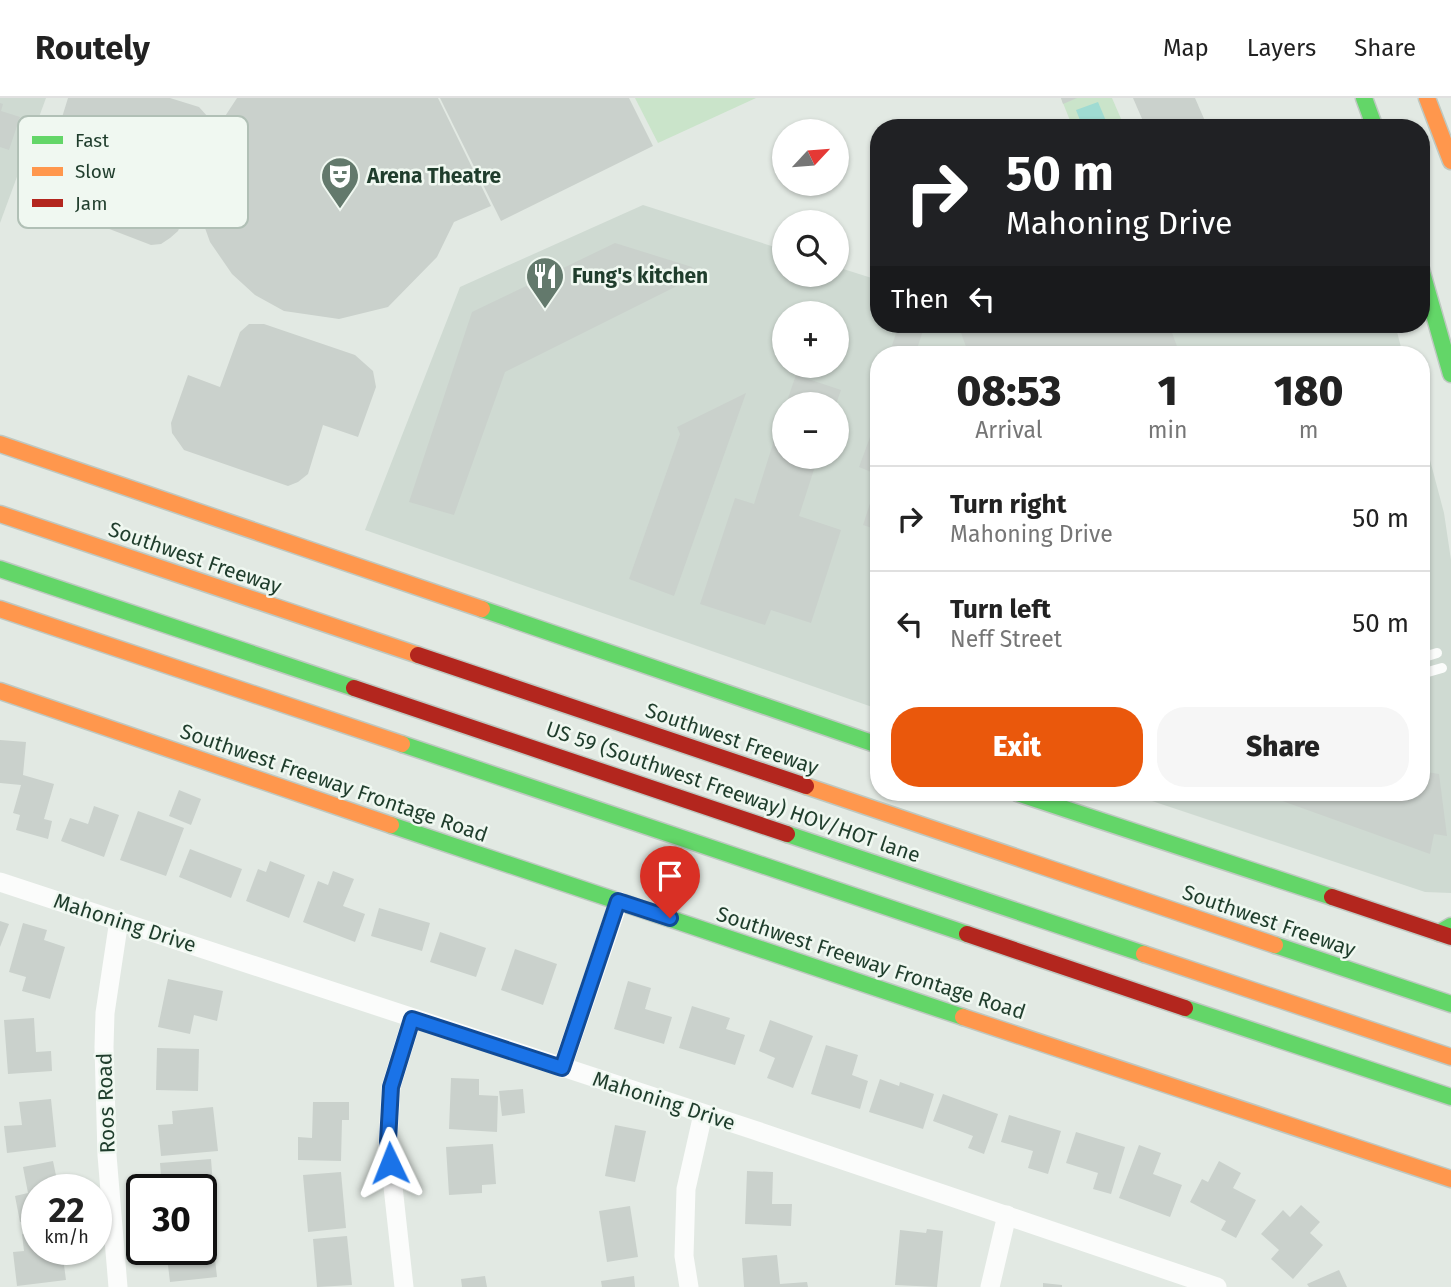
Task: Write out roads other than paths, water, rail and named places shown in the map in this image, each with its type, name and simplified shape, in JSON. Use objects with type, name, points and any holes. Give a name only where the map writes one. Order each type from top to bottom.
[{"type":"main road","points":[[1364,98],[1372,119]]},
{"type":"main road","points":[[1427,98],[1451,160]]},
{"type":"main road","points":[[1430,300],[1451,374]]},
{"type":"main road","points":[[0,444],[870,742]]},
{"type":"main road","name":"Southwest Freeway","points":[[0,514],[1451,1004]]},
{"type":"main road","name":"US 59 (Southwest Freeway) HOV/HOT lane","points":[[0,569],[1451,1057]]},
{"type":"main road","points":[[0,609],[1451,1097]]},
{"type":"main road","name":"Southwest Freeway Frontage Road","points":[[0,691],[1451,1179]]},
{"type":"main road","points":[[1042,801],[1447,932],[1451,947]]},
{"type":"street","name":"Mahoning Drive","points":[[0,883],[119,920],[1212,1285]]},
{"type":"street","points":[[562,1068],[618,901]]},
{"type":"street","name":"Roos Road","points":[[118,1287],[107,1156],[104,1047],[105,1013],[119,920]]},
{"type":"street","points":[[404,1287],[388,1141],[391,1087],[412,1019]]},
{"type":"street","points":[[689,1287],[684,1256],[687,1189],[703,1114]]},
{"type":"street","points":[[990,1287],[1007,1215]]},
{"type":"lane","points":[[1430,655],[1437,653]]},
{"type":"lane","points":[[1430,671],[1442,668]]},
{"type":"water","points":[[1098,102],[1105,119],[1080,119],[1076,110]]},
{"type":"place","name":"Arena Theatre","points":[[340,210]]},
{"type":"place","name":"Fung's kitchen","points":[[545,310]]}]
